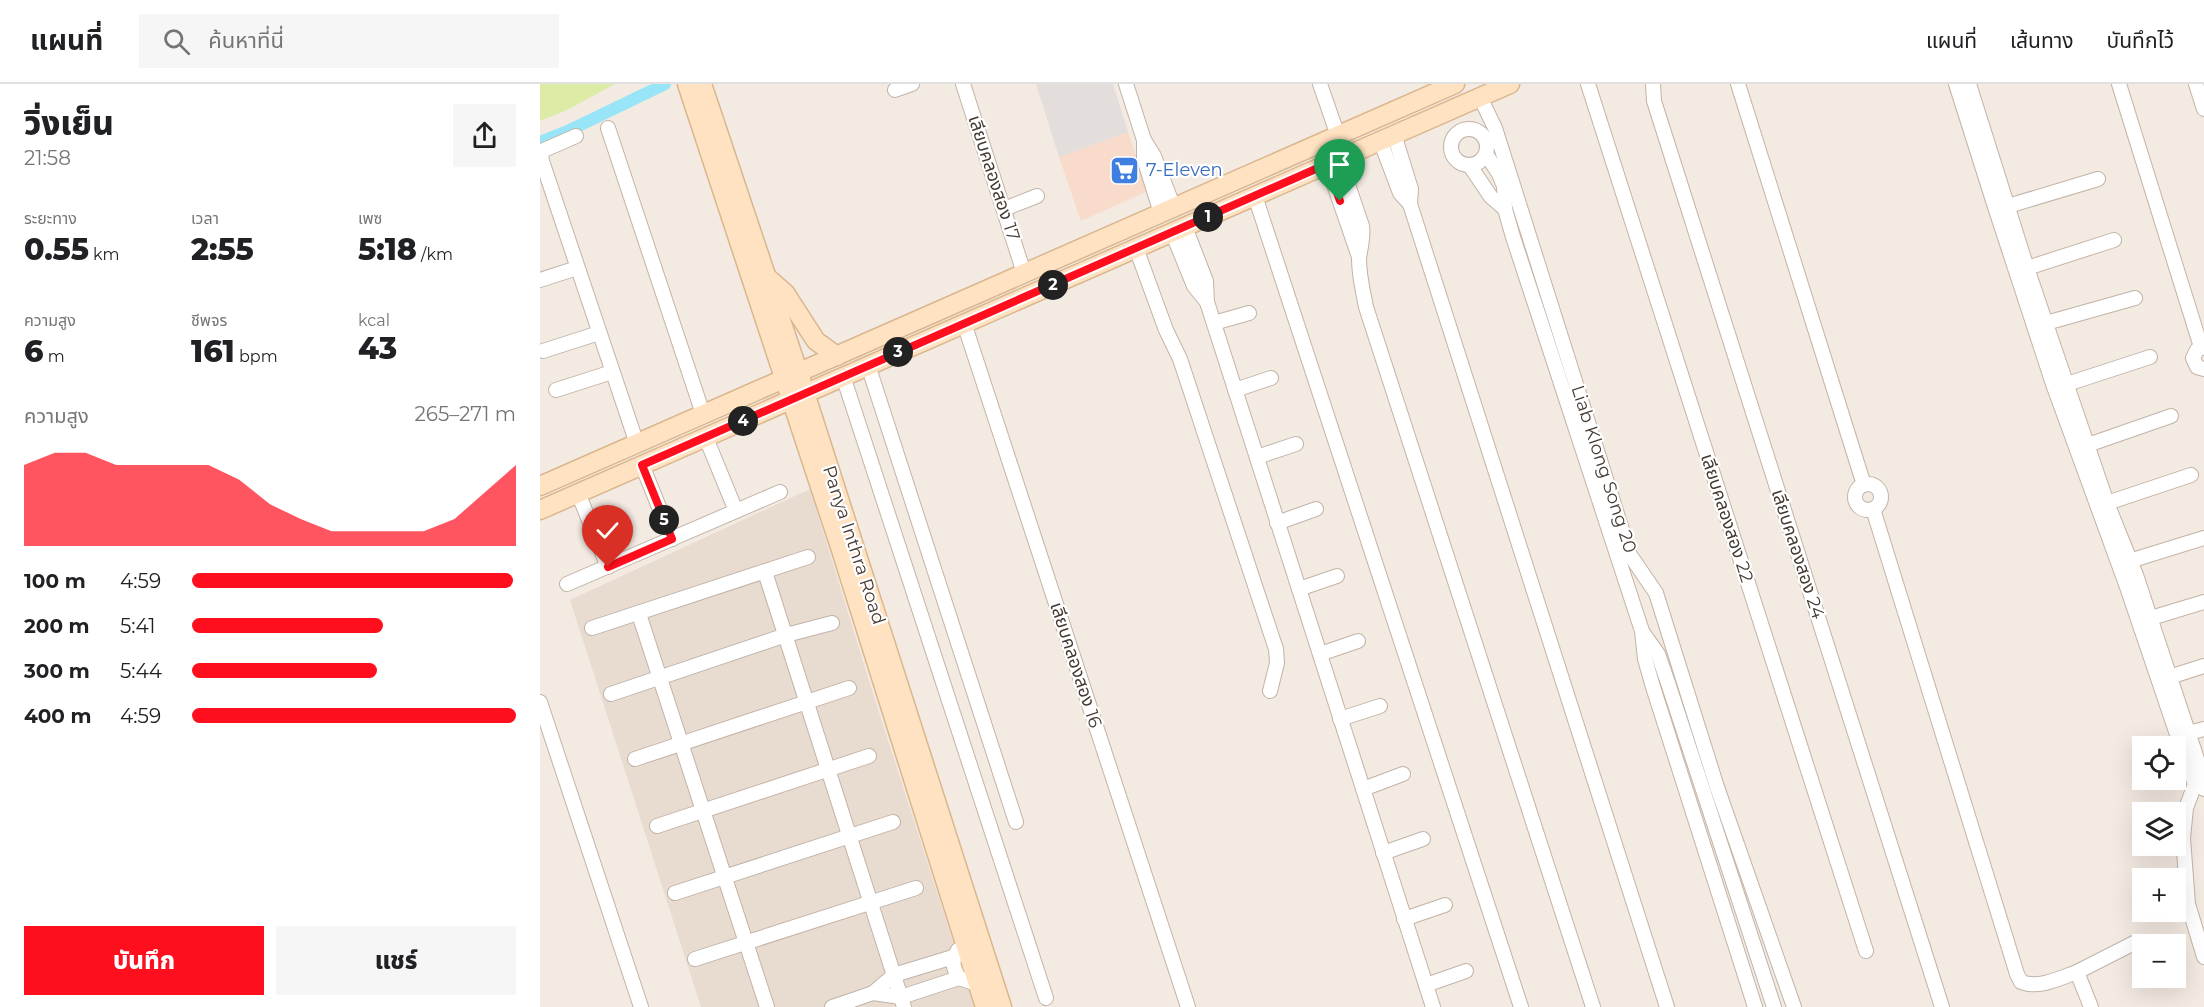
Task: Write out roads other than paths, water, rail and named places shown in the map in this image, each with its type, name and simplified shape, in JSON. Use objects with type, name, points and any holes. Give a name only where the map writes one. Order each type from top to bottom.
[{"type":"main road","points":[[540,486],[1455,84]]},
{"type":"main road","points":[[540,510],[1510,84]]},
{"type":"main road","name":"Panya Inthra Road","points":[[692,85],[766,277],[792,377]]},
{"type":"main road","name":"Panya Inthra Road","points":[[692,85],[792,377],[985,981],[1002,1007]]},
{"type":"main road","points":[[766,277],[785,293],[816,341],[837,356]]},
{"type":"main road","name":"Panya Inthra Road","points":[[985,981],[985,1007]]},
{"type":"street","points":[[895,90],[912,84]]},
{"type":"street","name":"เลียบคลองสอง 17","points":[[963,84],[1024,273]]},
{"type":"street","points":[[1126,84],[1144,140],[1144,159],[1168,210]]},
{"type":"street","points":[[1320,84],[1338,136]]},
{"type":"street","name":"เลียบคลองสอง 22","points":[[1588,84],[1866,951]]},
{"type":"street","name":"เลียบคลองสอง 24","points":[[1643,84],[1654,101]]},
{"type":"street","name":"เลียบคลองสอง 24","points":[[1653,84],[1654,101],[1942,1007]]},
{"type":"street","points":[[1738,84],[1864,485],[1875,487],[1881,495],[1878,505],[1873,509],[2017,974],[2021,982],[2028,985],[2038,984],[2077,972],[2132,944]]},
{"type":"street","points":[[1956,84],[2008,206],[2040,325],[2067,384],[2081,447],[2107,503],[2164,679],[2202,783]]},
{"type":"street","points":[[1970,84],[1977,130],[2040,325],[2081,447],[2125,562],[2151,618],[2164,679],[2188,733],[2202,783],[2186,808],[2183,838],[2188,904],[2204,957]]},
{"type":"street","points":[[2118,84],[2202,347],[2197,350],[2193,358],[2197,367],[2204,369]]},
{"type":"street","points":[[2196,84],[2203,103]]},
{"type":"street","name":"Liab Klong Song 20","points":[[1480,97],[1495,128],[1630,555],[1656,592],[1717,787],[1794,1007]]},
{"type":"street","points":[[1452,109],[1460,131]]},
{"type":"street","points":[[608,128],[703,414]]},
{"type":"street","points":[[1473,129],[1484,136],[1488,148],[1477,164],[1470,166],[1459,163],[1451,153],[1452,140],[1460,131],[1473,129]]},
{"type":"street","points":[[576,136],[544,150],[541,154],[637,444]]},
{"type":"street","points":[[1387,137],[1398,168],[1401,193],[1410,204],[1667,1007]]},
{"type":"street","points":[[1486,154],[1502,180],[1505,209],[1642,631],[1645,659],[1653,687],[1755,1007]]},
{"type":"street","points":[[1333,161],[1362,226],[1364,237],[1359,256],[1359,274],[1366,307],[1593,1007]]},
{"type":"street","points":[[1470,166],[1491,197],[1505,209]]},
{"type":"street","points":[[2008,206],[2098,178]]},
{"type":"street","points":[[1004,209],[1037,196]]},
{"type":"street","points":[[1255,196],[1521,1007]]},
{"type":"street","points":[[1179,229],[1206,281],[1207,302],[1433,1007]]},
{"type":"street","points":[[2026,268],[2114,240]]},
{"type":"street","points":[[1136,248],[1166,330],[1180,359],[1276,649],[1277,663],[1270,691]]},
{"type":"street","points":[[540,280],[577,268]]},
{"type":"street","points":[[2040,325],[2135,298]]},
{"type":"street","points":[[1214,324],[1249,313]]},
{"type":"street","name":"เลียบคลองสอง 16","points":[[964,323],[1188,1007]]},
{"type":"street","points":[[543,351],[599,333]]},
{"type":"street","points":[[2067,384],[2150,357]]},
{"type":"street","points":[[868,365],[1016,822]]},
{"type":"street","points":[[556,390],[612,372]]},
{"type":"street","points":[[843,376],[1046,998]]},
{"type":"street","points":[[1235,390],[1271,378]]},
{"type":"street","points":[[2081,447],[2171,416]]},
{"type":"street","points":[[706,438],[736,511]]},
{"type":"street","points":[[1257,457],[1296,444]]},
{"type":"street","points":[[642,465],[672,539]]},
{"type":"street","points":[[2107,503],[2191,475]]},
{"type":"street","points":[[567,584],[780,492]]},
{"type":"street","points":[[578,494],[608,567]]},
{"type":"street","points":[[1277,523],[1316,510]]},
{"type":"street","points":[[2125,562],[2204,538]]},
{"type":"street","points":[[592,628],[808,557]]},
{"type":"street","points":[[765,572],[903,1002]]},
{"type":"street","points":[[1299,589],[1337,576]]},
{"type":"street","points":[[2151,618],[2204,602]]},
{"type":"street","points":[[639,614],[767,1007]]},
{"type":"street","points":[[611,694],[786,635],[832,623]]},
{"type":"street","points":[[1642,631],[1658,654],[1774,1007]]},
{"type":"street","points":[[1320,654],[1358,642]]},
{"type":"street","points":[[2164,679],[2204,666]]},
{"type":"street","points":[[635,759],[849,688]]},
{"type":"street","points":[[540,702],[641,1007]]},
{"type":"street","points":[[1341,719],[1380,706]]},
{"type":"street","points":[[2188,733],[2204,729]]},
{"type":"street","points":[[657,826],[869,756]]},
{"type":"street","points":[[1363,789],[1403,774]]},
{"type":"street","points":[[675,893],[893,822]]},
{"type":"street","points":[[1383,853],[1423,839]]},
{"type":"street","points":[[1711,866],[1726,861]]},
{"type":"street","points":[[695,959],[916,888]]},
{"type":"street","points":[[1404,919],[1445,905]]},
{"type":"street","points":[[832,1007],[873,993],[894,975],[953,957],[972,939]]},
{"type":"street","points":[[953,957],[953,969],[959,978]]},
{"type":"street","points":[[1426,985],[1466,971]]},
{"type":"street","points":[[2077,972],[2091,1007]]},
{"type":"street","points":[[873,993],[903,1002],[959,978],[985,981]]},
{"type":"waterway","points":[[540,142],[665,84]]},
{"type":"place","name":"7-Eleven","points":[[1125,170]]}]
